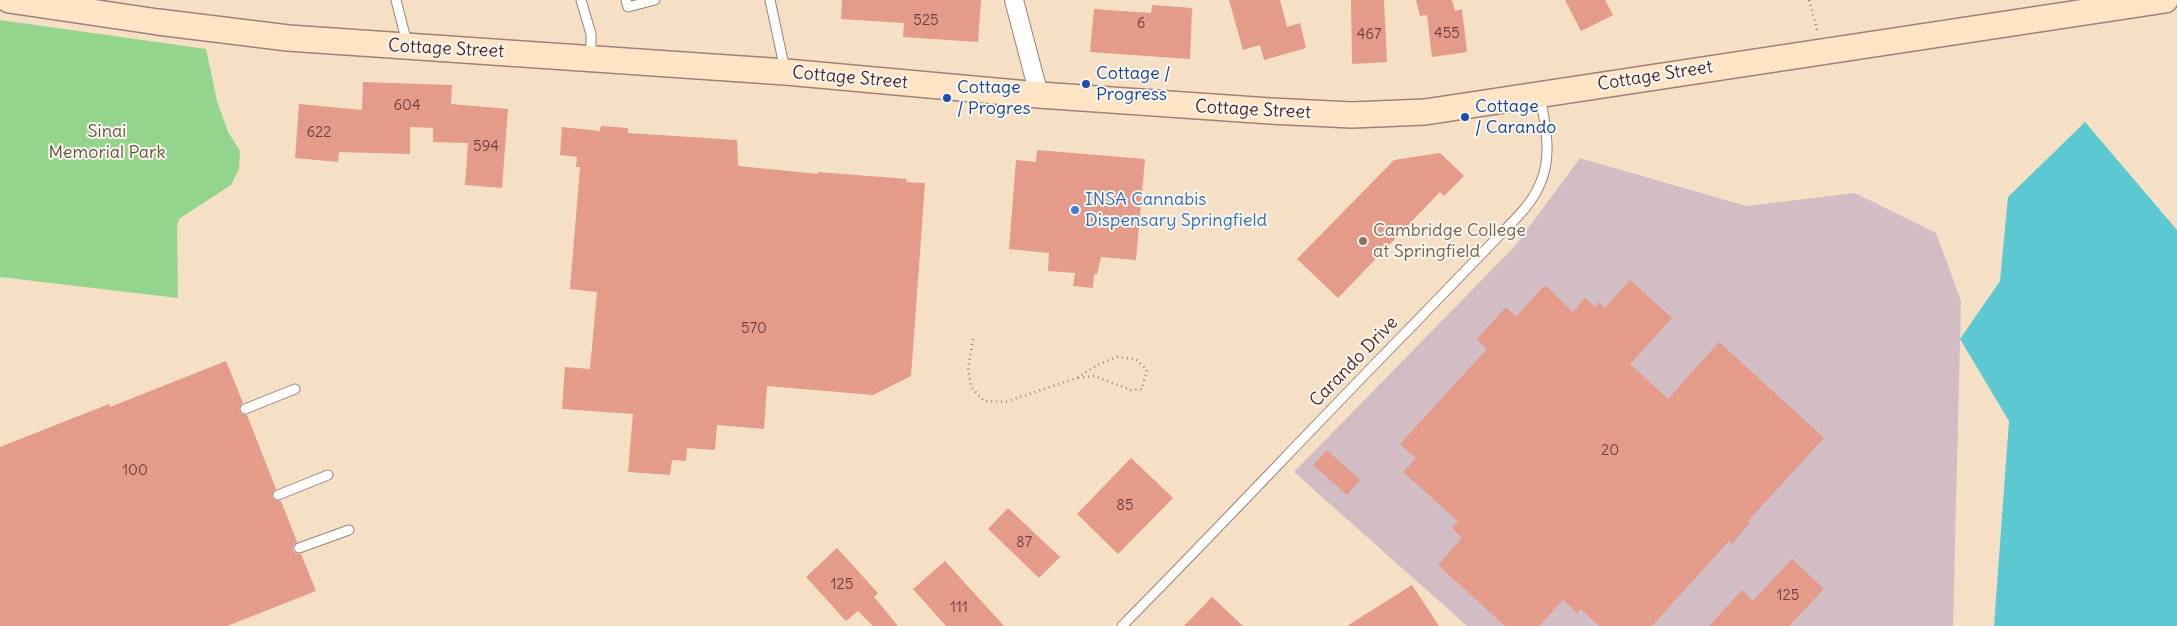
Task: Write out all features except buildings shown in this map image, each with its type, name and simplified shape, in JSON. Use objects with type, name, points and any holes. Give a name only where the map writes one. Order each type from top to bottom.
[{"type":"main road","name":"Cottage Street","points":[[9,0],[158,22],[288,38],[786,72],[1039,95],[1270,112],[1352,114],[1425,112],[1823,51],[2105,5],[2165,0]]},
{"type":"street","points":[[1014,0],[1039,95]]},
{"type":"lane","points":[[396,0],[408,46]]},
{"type":"lane","points":[[581,0],[591,34],[591,59]]},
{"type":"lane","points":[[626,0],[628,7],[655,0]]},
{"type":"lane","points":[[770,0],[786,72]]},
{"type":"lane","name":"Carando Drive","points":[[1122,626],[1230,513],[1274,470],[1324,415],[1459,278],[1529,203],[1541,184],[1547,158],[1547,136],[1540,94]]},
{"type":"lane","points":[[245,409],[295,389]]},
{"type":"lane","points":[[278,494],[328,475]]},
{"type":"lane","points":[[299,548],[350,530]]},
{"type":"path","points":[[1809,0],[1823,51]]},
{"type":"path","points":[[973,340],[968,368],[971,387],[984,401],[1005,402],[1077,378],[1094,376],[1131,390],[1142,389],[1146,380],[1147,370],[1136,359],[1117,357],[1097,365],[1077,378]]},
{"type":"shaded area","points":[[1580,158],[1746,206],[1855,193],[1936,233],[1961,301],[1953,626],[1467,626],[1294,472],[1515,246]]},
{"type":"green space","name":"Sinai Memorial Park","points":[[0,20],[206,49],[217,101],[228,132],[240,151],[239,169],[231,185],[179,219],[177,226],[178,298],[0,277]]},
{"type":"water","points":[[2085,122],[2177,230],[2177,626],[1994,626],[2009,421],[1960,339],[2000,281],[2008,197]]},
{"type":"place","name":"Cottage / Progress","points":[[1086,84]]},
{"type":"place","name":"Cottage / Progres","points":[[947,98]]},
{"type":"place","name":"Cottage / Carando","points":[[1465,117]]},
{"type":"place","name":"INSA Cannabis Dispensary Springfield","points":[[1075,210]]},
{"type":"place","name":"Cambridge College at Springfield","points":[[1363,241]]}]
